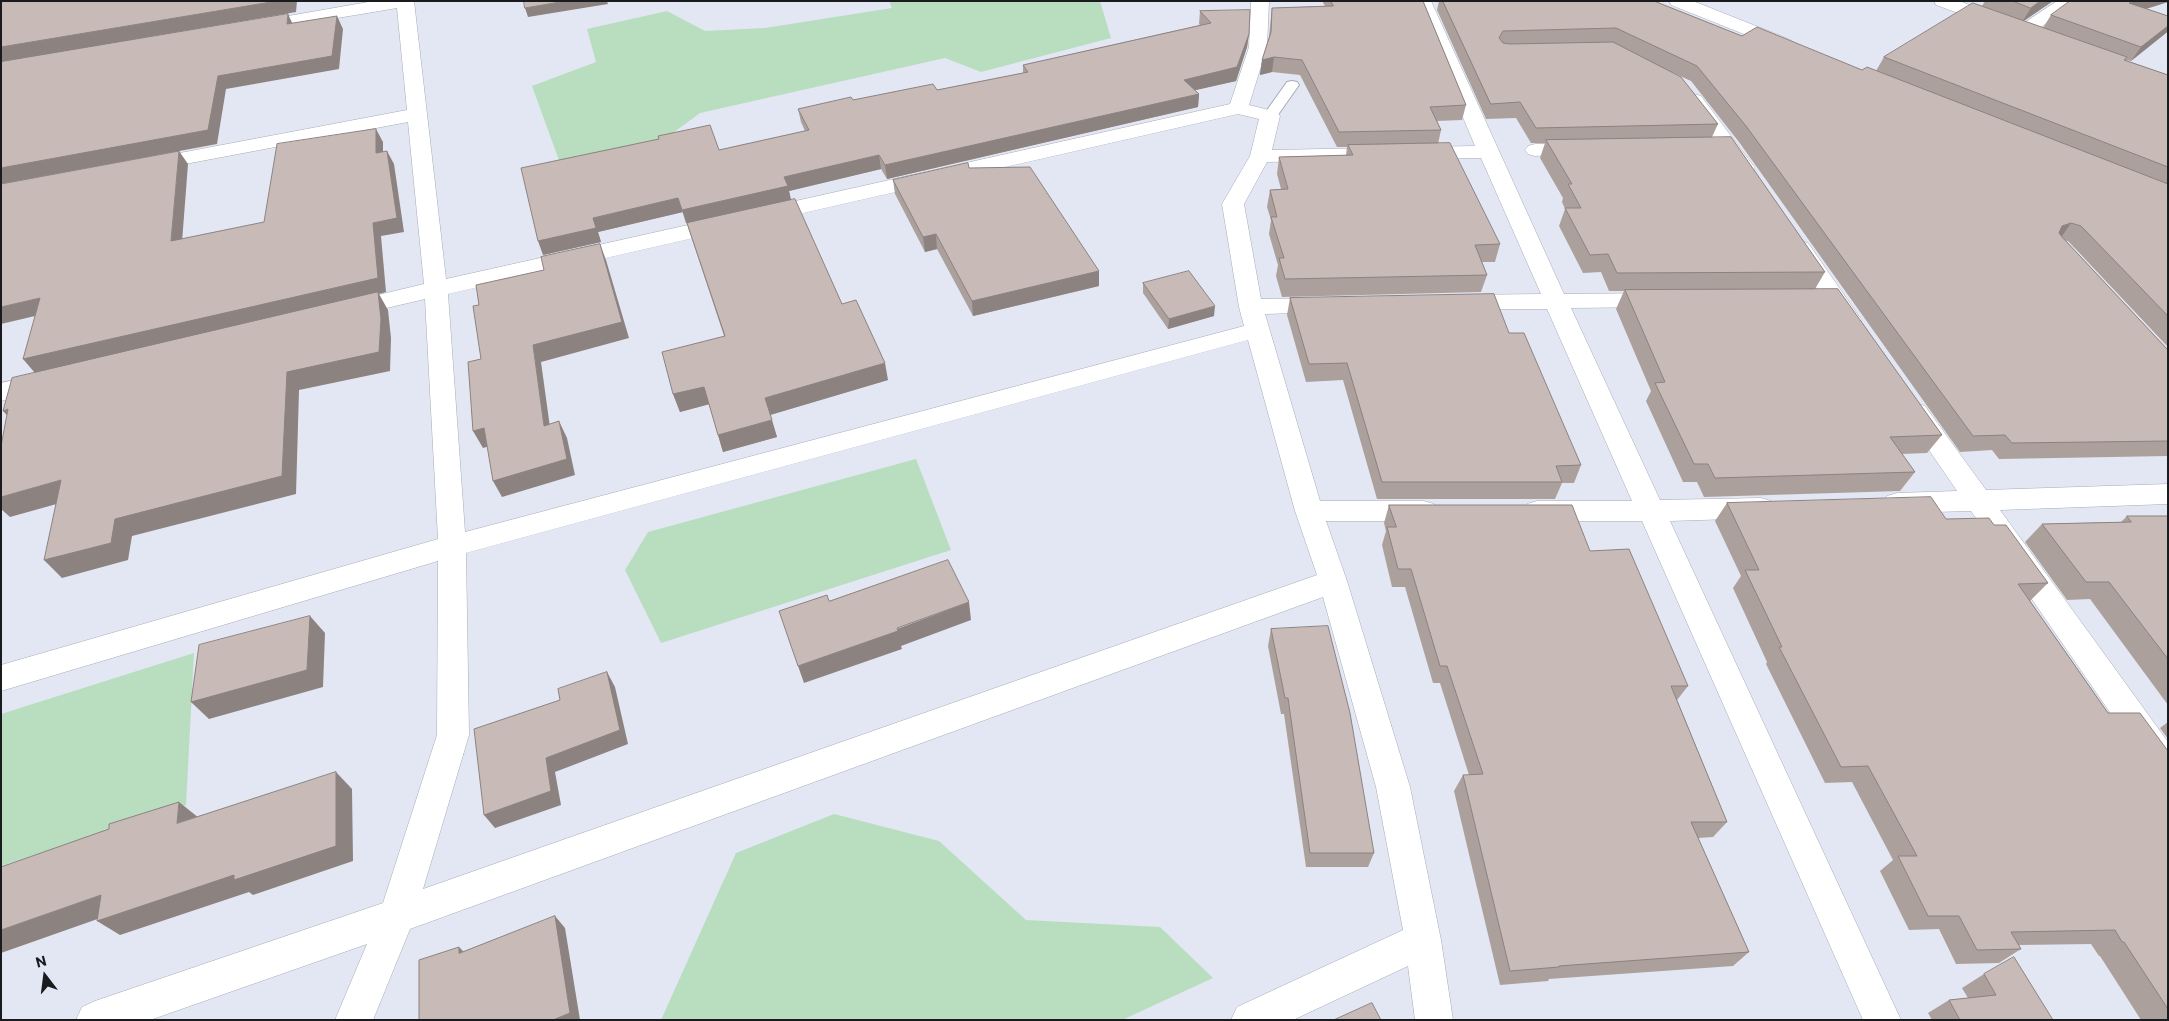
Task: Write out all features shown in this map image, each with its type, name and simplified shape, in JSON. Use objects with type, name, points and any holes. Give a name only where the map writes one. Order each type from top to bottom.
[{"type":"street","points":[[238,29],[406,1],[436,289],[452,546],[453,735],[397,916],[354,1020]]},
{"type":"street","points":[[1238,108],[1258,47],[1260,1]]},
{"type":"street","points":[[1677,1],[1798,49]]},
{"type":"street","points":[[1942,1],[2042,38]]},
{"type":"street","points":[[2024,31],[2069,1]]},
{"type":"street","points":[[1429,2],[1488,152],[1557,300],[1882,1020]]},
{"type":"street","points":[[1675,83],[1683,87],[1730,147],[1758,187]]},
{"type":"street","points":[[330,314],[1238,108],[1270,116],[1260,156],[1233,204],[1254,318],[1309,511],[1333,581],[1393,787],[1423,940],[1434,1020]]},
{"type":"street","points":[[127,169],[417,114]]},
{"type":"street","points":[[1701,147],[1730,147]]},
{"type":"street","points":[[1534,150],[1603,149]]},
{"type":"street","points":[[1260,156],[1488,152]]},
{"type":"street","points":[[1786,227],[1864,339]]},
{"type":"street","points":[[1805,299],[1835,299]]},
{"type":"street","points":[[1439,303],[1557,300],[1676,300]]},
{"type":"street","points":[[1,678],[452,546],[1254,318],[1350,305]]},
{"type":"street","points":[[1,392],[69,376]]},
{"type":"street","points":[[1904,396],[2168,769]]},
{"type":"street","points":[[1870,504],[2168,494]]},
{"type":"street","points":[[1515,511],[1653,512],[1781,507]]},
{"type":"street","points":[[1309,511],[1447,511]]},
{"type":"street","points":[[96,1020],[397,916],[1333,581]]},
{"type":"street","points":[[1250,1020],[1423,940]]},
{"type":"lane","points":[[1270,116],[1292,85]]},
{"type":"green space","points":[[889,1],[1100,1],[1111,38],[981,72],[945,58],[700,113],[658,144],[560,163],[532,86],[596,62],[587,29],[667,11],[705,31],[765,28],[892,8]]},
{"type":"green space","points":[[916,459],[951,550],[661,643],[625,570],[648,532]]},
{"type":"green space","points":[[194,653],[186,805],[1,866],[1,714]]},
{"type":"green space","points":[[834,814],[939,841],[1026,920],[1160,927],[1213,978],[1122,1020],[661,1020],[736,853]]},
{"type":"building","points":[[1,1],[277,1],[1,47]]},
{"type":"building","points":[[524,1],[566,1],[525,8]]},
{"type":"building","points":[[1331,1],[1423,1],[1466,105],[1430,107],[1441,130],[1339,132],[1302,60],[1274,57],[1262,60],[1271,32],[1272,8],[1333,6]]},
{"type":"building","points":[[1443,1],[1654,1],[1742,36],[1757,27],[1862,70],[1867,67],[2168,184],[2168,316],[2081,226],[2071,223],[2062,226],[2059,233],[2168,350],[2168,441],[2012,443],[2005,435],[1973,436],[1746,126],[1697,66],[1616,28],[1503,31],[1499,38],[1503,43],[1509,44],[1613,42],[1681,77],[1718,124],[1536,128],[1520,102],[1491,104]]},
{"type":"building","points":[[2013,1],[2040,1],[2031,8]]},
{"type":"building","points":[[2070,1],[2135,1],[2129,3],[2168,16],[2168,26],[2141,47],[2051,15]]},
{"type":"building","points":[[1973,3],[2127,57],[2124,60],[2168,75],[2168,167],[1884,57]]},
{"type":"building","points":[[1250,10],[1249,34],[1237,67],[1184,80],[1199,94],[885,165],[879,155],[784,177],[788,186],[682,210],[678,198],[593,218],[596,228],[538,241],[521,168],[659,139],[658,136],[710,125],[719,150],[809,130],[798,109],[851,97],[853,100],[933,84],[937,90],[1028,72],[1023,65],[1211,23],[1200,11]]},
{"type":"building","points":[[288,14],[287,24],[337,16],[332,56],[218,76],[208,130],[1,168],[1,62]]},
{"type":"building","points":[[376,129],[376,153],[387,151],[397,218],[373,223],[378,278],[23,359],[40,298],[1,307],[1,184],[179,151],[171,241],[264,222],[277,144]]},
{"type":"building","points":[[1731,137],[1825,272],[1617,273],[1608,254],[1590,255],[1565,208],[1581,208],[1568,184],[1572,184],[1546,140]]},
{"type":"building","points":[[1450,143],[1500,244],[1475,245],[1487,275],[1285,279],[1279,258],[1284,258],[1271,217],[1277,217],[1270,190],[1288,189],[1279,157],[1353,155],[1348,145]]},
{"type":"building","points":[[968,163],[969,168],[1030,167],[1099,271],[972,301],[936,234],[923,237],[893,180]]},
{"type":"building","points":[[795,199],[842,304],[856,300],[885,363],[765,398],[772,420],[718,435],[704,387],[673,394],[662,352],[725,336],[687,223]]},
{"type":"building","points":[[600,244],[622,322],[533,345],[544,426],[559,421],[567,459],[493,481],[484,428],[473,431],[468,362],[481,359],[473,306],[479,305],[476,285],[544,270],[541,257]]},
{"type":"building","points":[[1189,271],[1215,306],[1169,319],[1143,283]]},
{"type":"building","points":[[1838,289],[1942,435],[1890,437],[1915,472],[1715,478],[1708,464],[1694,464],[1655,383],[1665,382],[1625,290]]},
{"type":"building","points":[[378,292],[381,319],[379,352],[287,372],[282,476],[115,519],[111,543],[44,560],[61,480],[1,497],[1,446],[8,409],[3,411],[12,378]]},
{"type":"building","points":[[1494,294],[1509,333],[1524,333],[1581,465],[1556,466],[1562,482],[1382,482],[1347,363],[1309,364],[1290,298]]},
{"type":"building","points":[[1931,497],[1946,519],[1989,518],[1994,525],[2006,525],[2048,583],[2018,584],[2108,713],[2140,713],[2168,751],[2168,1009],[2115,930],[2011,932],[2021,949],[1977,950],[1959,916],[1928,916],[1898,856],[1917,856],[1868,766],[1841,767],[1779,647],[1782,647],[1745,570],[1759,570],[1727,503]]},
{"type":"building","points":[[1389,505],[1572,505],[1590,551],[1629,549],[1688,686],[1671,686],[1727,822],[1691,822],[1749,952],[1510,971],[1463,775],[1483,774],[1447,666],[1440,666],[1411,569],[1398,569],[1387,527],[1396,527]]},
{"type":"building","points":[[2127,516],[2168,516],[2168,659],[2109,582],[2086,582],[2042,524],[2131,522]]},
{"type":"building","points":[[948,560],[969,602],[897,628],[898,631],[798,666],[779,611],[827,595],[829,601]]},
{"type":"building","points":[[310,616],[307,670],[191,702],[199,645]]},
{"type":"building","points":[[1328,626],[1350,713],[1374,853],[1310,853],[1288,698],[1285,698],[1271,629]]},
{"type":"building","points":[[607,672],[620,730],[546,758],[551,791],[484,815],[474,729],[560,700],[558,689]]},
{"type":"building","points":[[336,772],[336,846],[234,880],[234,875],[97,921],[101,895],[1,930],[1,867],[109,829],[109,824],[179,802],[177,823]]},
{"type":"building","points":[[555,916],[570,1013],[553,1020],[419,1020],[419,960],[459,947],[459,953]]},
{"type":"building","points":[[2014,957],[2053,1020],[1960,1020],[1949,1000],[1996,995],[1984,974]]},
{"type":"building","points":[[1372,1003],[1381,1020],[1334,1020]]}]
